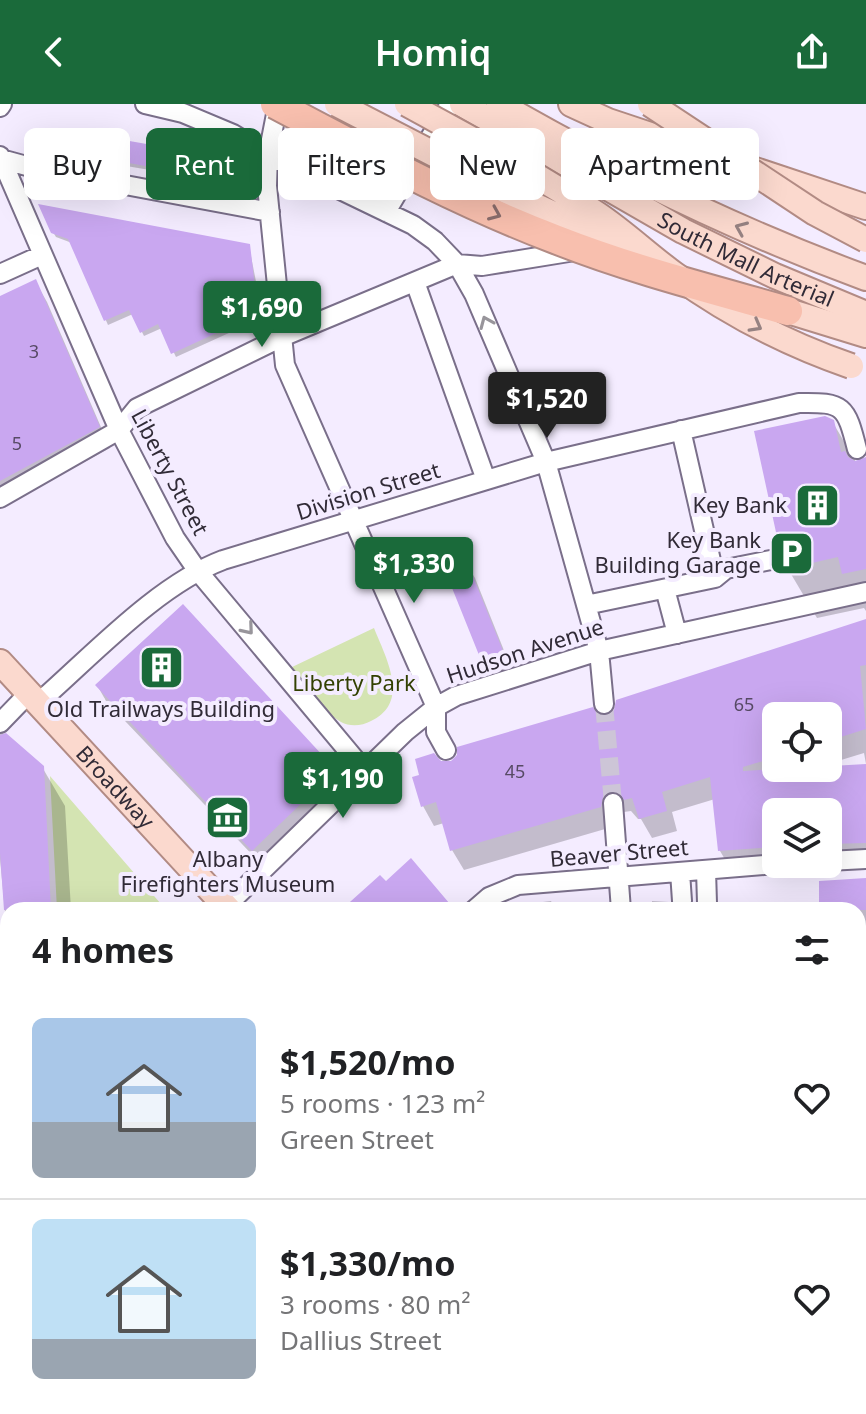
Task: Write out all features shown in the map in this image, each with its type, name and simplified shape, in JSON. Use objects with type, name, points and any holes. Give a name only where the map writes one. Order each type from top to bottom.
[{"type":"highway","points":[[276,104],[464,201],[555,240],[650,273],[788,311]]},
{"type":"main road","points":[[337,104],[525,201],[609,240],[788,311],[866,335]]},
{"type":"main road","points":[[407,104],[533,174],[597,214],[672,273],[723,308],[802,349],[859,368]]},
{"type":"main road","name":"South Mall Arterial","points":[[462,104],[683,231],[775,276],[866,314]]},
{"type":"main road","name":"South Mall Arterial","points":[[499,104],[709,215],[866,278]]},
{"type":"main road","points":[[571,104],[608,121],[866,207]]},
{"type":"main road","points":[[650,104],[815,213],[866,240]]},
{"type":"main road","name":"Broadway","points":[[0,662],[222,902]]},
{"type":"street","points":[[145,104],[196,118],[233,134],[268,155],[413,225],[435,241],[457,264],[474,294],[546,462],[599,651],[604,704]]},
{"type":"street","points":[[276,104],[268,155],[270,212],[285,365],[436,707],[436,732],[446,750]]},
{"type":"street","points":[[386,212],[450,104]]},
{"type":"street","points":[[1,158],[34,168],[270,212]]},
{"type":"street","name":"Liberty Street","points":[[1,158],[119,430],[175,538],[197,570],[364,770]]},
{"type":"street","points":[[0,498],[119,430],[134,409],[282,337],[457,264],[482,266],[575,251]]},
{"type":"street","points":[[0,274],[42,255]]},
{"type":"street","points":[[415,282],[486,480]]},
{"type":"street","name":"Division Street","points":[[0,723],[161,594],[197,570],[546,462],[799,403],[829,402],[843,410],[850,421],[857,449]]},
{"type":"street","points":[[681,430],[715,578]]},
{"type":"street","points":[[586,605],[715,578],[726,569],[781,558]]},
{"type":"street","points":[[665,589],[677,634]]},
{"type":"street","name":"Hudson Avenue","points":[[234,902],[364,770],[436,707],[480,686],[599,651],[866,592]]},
{"type":"street","points":[[613,803],[620,902]]},
{"type":"street","points":[[842,860],[866,859]]},
{"type":"street","name":"Beaver Street","points":[[483,902],[518,885],[762,865]]},
{"type":"street","points":[[706,870],[707,902]]},
{"type":"street","points":[[680,872],[682,901]]},
{"type":"green space","name":"Liberty Park","points":[[374,628],[392,679],[390,703],[383,713],[367,723],[345,724],[320,704],[290,668]]},
{"type":"green space","points":[[50,776],[159,902],[57,902]]},
{"type":"building","points":[[130,141],[146,144],[146,166],[130,163]]},
{"type":"building","points":[[38,204],[250,244],[256,296],[259,295],[262,312],[249,315],[249,318],[171,354],[158,324],[140,333],[129,310],[104,321],[68,239],[51,233]]},
{"type":"building","points":[[36,279],[100,427],[0,481],[0,296]]},
{"type":"building","name":"Key Bank","points":[[825,416],[834,420],[841,452],[845,451],[855,461],[866,457],[866,569],[842,574],[838,557],[786,569],[792,563],[793,555],[786,547],[779,546],[754,431]]},
{"type":"building","points":[[466,559],[505,656],[483,665],[444,568]]},
{"type":"building","points":[[183,604],[336,770],[252,851],[95,685]]},
{"type":"building","points":[[866,619],[866,665],[860,666],[866,729],[842,737],[842,702],[762,702],[762,761],[743,767],[743,771],[762,770],[762,782],[842,782],[842,765],[866,764],[866,843],[842,844],[842,798],[762,798],[762,848],[718,851],[710,777],[662,792],[667,811],[639,819],[632,798],[624,800],[619,793],[611,791],[603,797],[601,807],[450,851],[436,802],[421,807],[412,777],[419,775],[415,759],[434,753],[441,761],[451,761],[457,755],[457,747],[593,707],[598,714],[606,716],[614,710],[616,700]]},
{"type":"building","points":[[6,733],[44,766],[51,902],[3,902],[0,853],[0,735]]},
{"type":"building","points":[[411,858],[448,902],[350,902],[380,875],[386,881]]},
{"type":"building","points":[[866,878],[866,902],[819,902],[819,881]]},
{"type":"tunnel","points":[[604,704],[613,803]]},
{"type":"place","name":"Key Bank","points":[[818,505]]},
{"type":"place","name":"Key Bank Building Garage","points":[[792,553]]},
{"type":"place","name":"Old Trailways Building","points":[[161,668]]},
{"type":"place","name":"Albany Firefighters Museum","points":[[228,818]]}]
